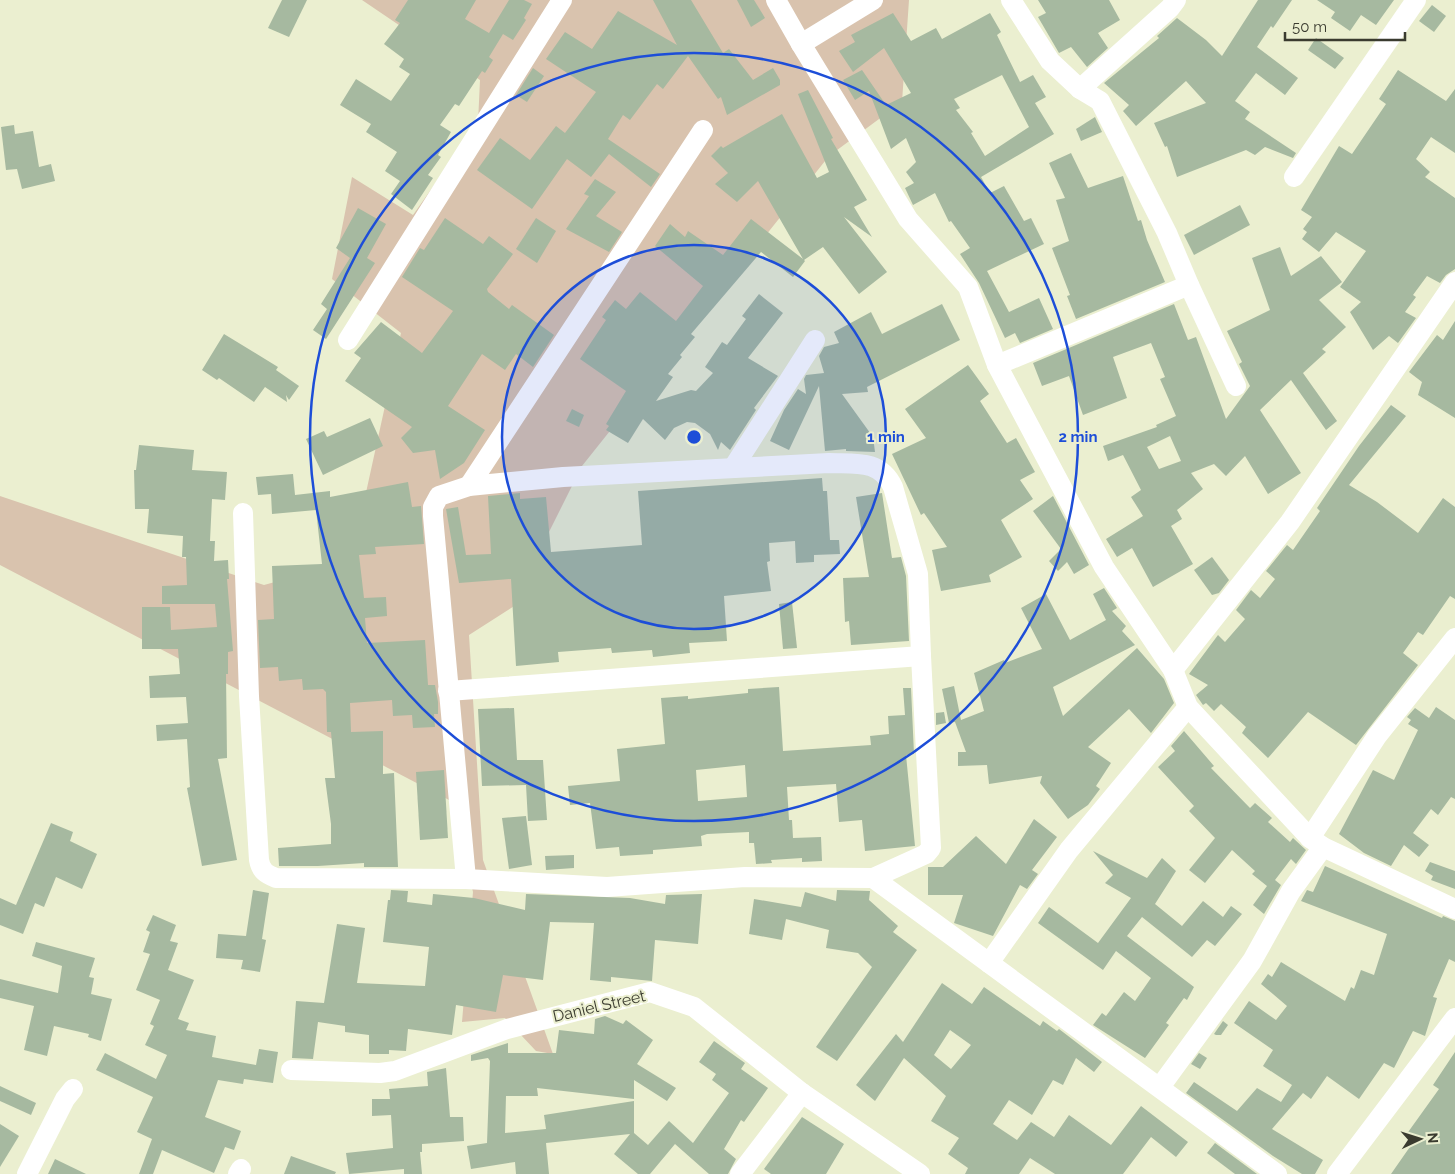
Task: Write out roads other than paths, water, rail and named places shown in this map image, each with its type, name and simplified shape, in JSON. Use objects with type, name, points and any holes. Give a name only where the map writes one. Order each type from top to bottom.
[{"type":"street","points":[[348,340],[562,0]]},
{"type":"street","points":[[776,0],[908,219],[968,287],[997,365],[1104,566],[1173,670],[1188,706],[1316,842],[1455,909]]},
{"type":"street","points":[[801,44],[873,0]]},
{"type":"street","points":[[1011,0],[1050,61],[1080,89],[1100,100],[1167,233],[1236,386]]},
{"type":"street","points":[[1080,89],[1170,8],[1176,0]]},
{"type":"street","points":[[1294,177],[1416,0]]},
{"type":"street","points":[[469,486],[703,130]]},
{"type":"street","points":[[1173,670],[1290,522],[1455,282]]},
{"type":"street","points":[[997,365],[1189,285]]},
{"type":"street","points":[[733,468],[815,340]]},
{"type":"street","points":[[243,513],[249,696],[260,868],[267,875],[276,878],[466,879],[607,887],[745,878],[873,878],[926,854],[931,848],[918,574],[888,476],[880,469],[855,464],[733,468],[563,477],[469,486],[440,496],[433,507],[466,879]]},
{"type":"street","points":[[1160,1088],[1252,961],[1316,842],[1377,736],[1455,638]]},
{"type":"street","points":[[448,691],[921,656]]},
{"type":"street","points":[[989,963],[1069,850],[1188,706]]},
{"type":"street","points":[[873,878],[1278,1174]]},
{"type":"street","name":"Daniel Street","points":[[291,1070],[395,1072],[507,1029],[650,992],[694,1007],[802,1093],[920,1174]]},
{"type":"street","points":[[1338,1174],[1455,1018]]},
{"type":"street","points":[[27,1174],[73,1089]]},
{"type":"street","points":[[740,1174],[802,1093]]}]
